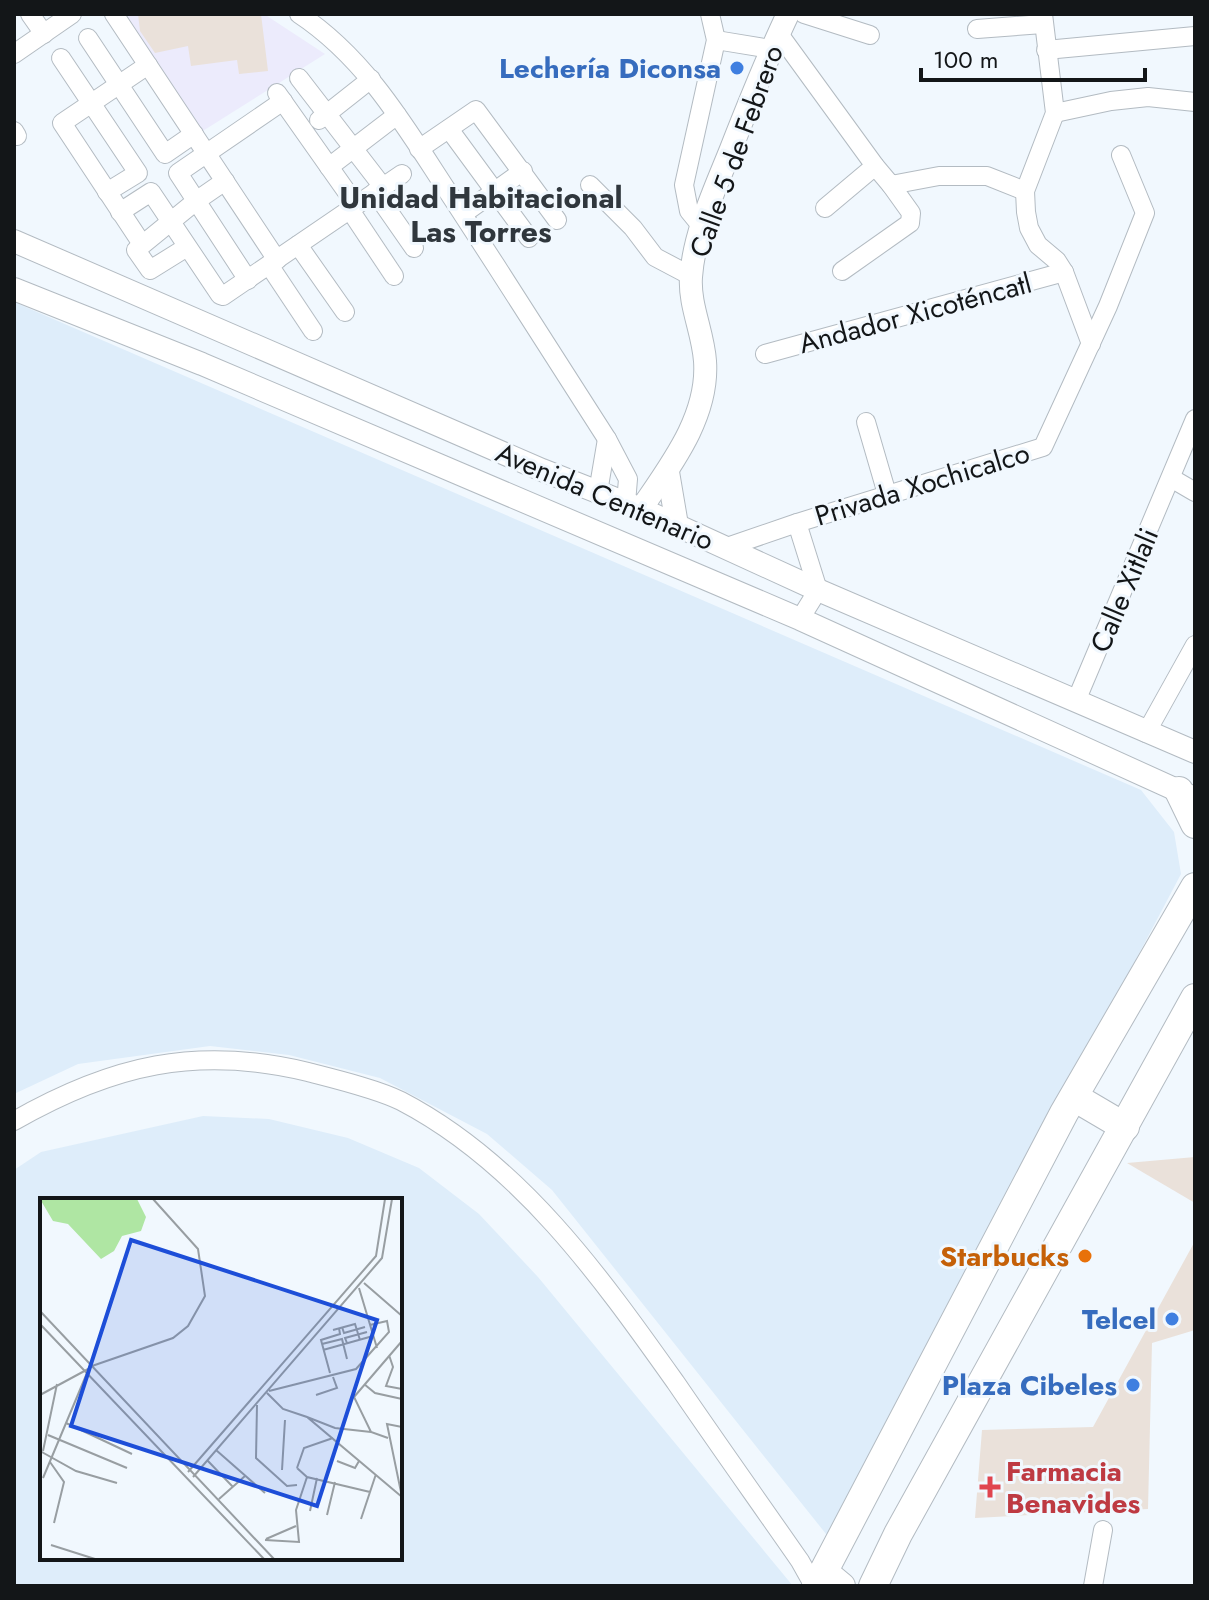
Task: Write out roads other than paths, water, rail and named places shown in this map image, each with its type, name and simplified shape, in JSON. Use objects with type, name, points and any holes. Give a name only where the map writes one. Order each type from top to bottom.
[{"type":"main road","points":[[1187,795],[1195,824]]},
{"type":"main road","points":[[819,1578],[1074,1097],[1195,887]]},
{"type":"main road","points":[[873,1586],[898,1534],[1195,998]]},
{"type":"main road","points":[[1074,1097],[1125,1127]]},
{"type":"street","points":[[30,14],[44,34]]},
{"type":"street","points":[[14,54],[72,14]]},
{"type":"street","points":[[114,14],[225,181],[313,331]]},
{"type":"street","points":[[299,14],[328,34],[371,79],[397,115],[607,439],[628,479],[634,506]]},
{"type":"street","points":[[702,227],[689,211],[684,185],[716,40],[710,14]]},
{"type":"street","points":[[804,14],[870,35]]},
{"type":"street","points":[[977,29],[1043,19],[1055,113],[1025,191],[1029,228],[1038,245],[1057,261],[1064,272],[1091,344]]},
{"type":"street","points":[[716,40],[779,32],[911,213],[910,223],[842,271]]},
{"type":"street","name":"Calle 5 de Febrero","points":[[634,506],[668,472],[700,408],[705,358],[693,302],[691,276],[702,227],[779,32]]},
{"type":"street","points":[[1046,50],[1195,36]]},
{"type":"street","points":[[88,38],[165,154],[194,134]]},
{"type":"street","points":[[61,58],[138,173],[107,192]]},
{"type":"street","points":[[142,244],[62,123],[148,65]]},
{"type":"street","points":[[299,78],[353,149],[414,248]]},
{"type":"street","points":[[304,131],[371,79]]},
{"type":"street","points":[[248,280],[178,173],[280,96],[329,167],[394,276]]},
{"type":"street","points":[[1055,113],[1148,97],[1195,102]]},
{"type":"street","points":[[419,149],[476,110],[557,220]]},
{"type":"street","points":[[329,167],[397,115]]},
{"type":"street","points":[[449,129],[529,238]]},
{"type":"street","name":"Privada Xochicalco","points":[[727,547],[1043,447],[1091,344],[1145,213],[1121,155]]},
{"type":"street","points":[[825,208],[875,166]]},
{"type":"street","points":[[463,214],[523,171]]},
{"type":"street","points":[[120,212],[151,192],[221,296],[402,174]]},
{"type":"street","points":[[891,185],[939,176],[987,176],[1025,191]]},
{"type":"street","points":[[187,247],[149,270],[136,250],[225,181]]},
{"type":"street","points":[[590,185],[633,228],[655,257],[691,276]]},
{"type":"street","name":"Avenida Centenario","points":[[14,241],[542,470],[634,506],[818,590],[1195,752]]},
{"type":"street","points":[[298,245],[345,312]]},
{"type":"street","name":"Andador Xicoténcatl","points":[[765,354],[1064,272]]},
{"type":"street","name":"Avenida Centenario","points":[[14,289],[202,364],[800,619],[1187,795]]},
{"type":"street","name":"Calle Xitlali","points":[[1076,701],[1195,419]]},
{"type":"street","points":[[866,422],[887,494]]},
{"type":"street","points":[[598,492],[607,439]]},
{"type":"street","points":[[527,502],[542,470]]},
{"type":"street","points":[[668,472],[677,525]]},
{"type":"street","points":[[1171,478],[1195,492]]},
{"type":"street","points":[[797,523],[818,590],[800,619]]},
{"type":"street","points":[[1146,733],[1195,645]]},
{"type":"street","points":[[14,1121],[90,1083],[187,1059],[265,1062],[399,1100],[464,1140],[544,1212],[616,1298],[819,1578]]},
{"type":"street","points":[[1093,1586],[1103,1530]]},
{"type":"place","name":"Lechería Diconsa","points":[[737,68]]},
{"type":"place","name":"Starbucks","points":[[1085,1256]]},
{"type":"place","name":"Telcel","points":[[1172,1319]]},
{"type":"place","name":"Plaza Cibeles","points":[[1133,1385]]},
{"type":"place","name":"Farmacia Benavides","points":[[990,1487]]},
{"type":"district","name":"Unidad Habitacional Las Torres","points":[[481,215]]}]
